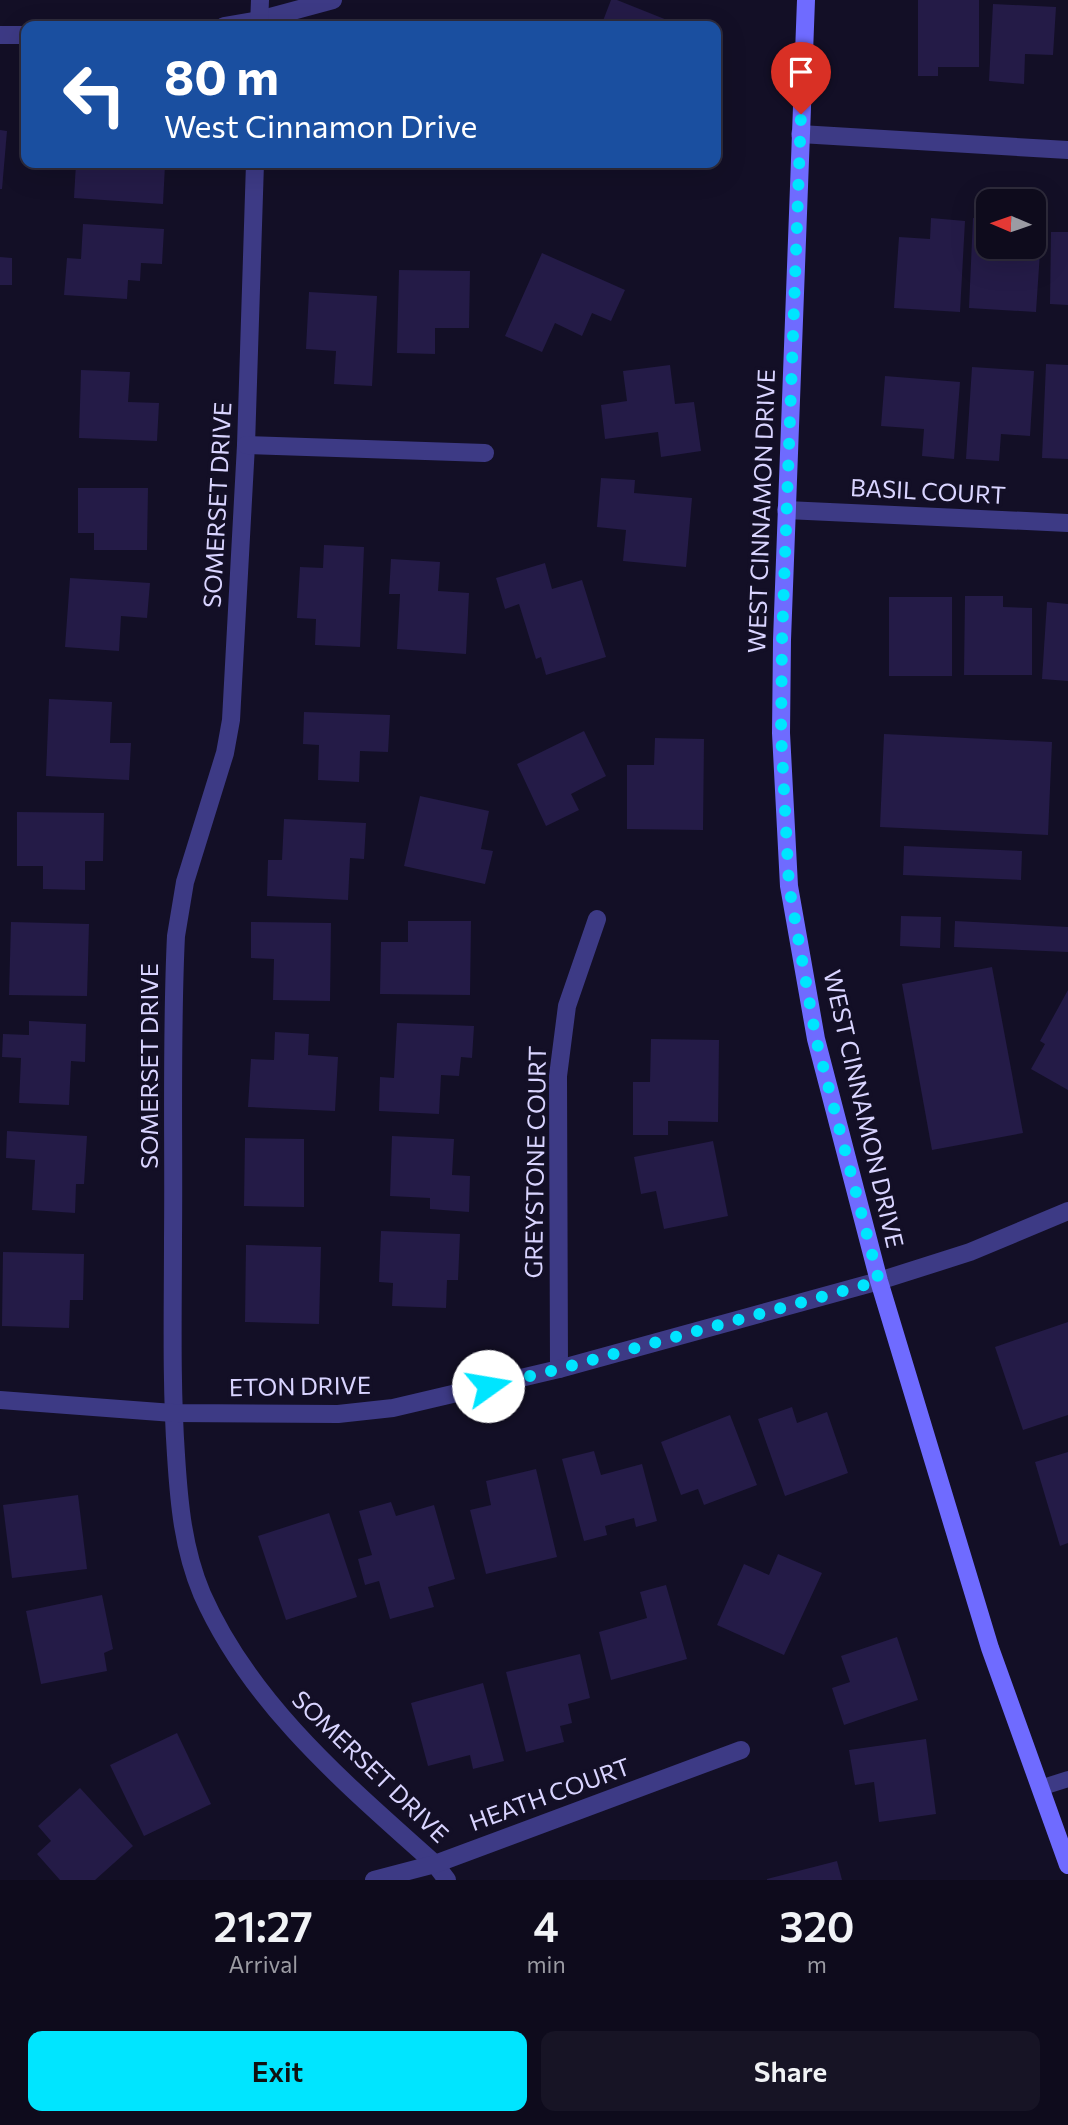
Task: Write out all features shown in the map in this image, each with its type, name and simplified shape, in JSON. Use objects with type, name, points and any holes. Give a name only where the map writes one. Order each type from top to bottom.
[{"type":"main road","name":"WEST CINNAMON DRIVE","points":[[806,0],[786,510],[781,733],[789,886],[816,1039],[879,1281],[990,1648],[1068,1865]]},
{"type":"street","points":[[259,21],[260,0]]},
{"type":"street","points":[[265,21],[333,0]]},
{"type":"street","points":[[0,35],[21,35]]},
{"type":"street","points":[[800,134],[1068,150]]},
{"type":"street","name":"SOMERSET DRIVE","points":[[255,168],[246,445],[231,720],[225,754],[185,882],[176,936],[173,1413],[179,1503],[186,1550],[202,1594],[233,1652],[265,1698],[338,1777],[435,1864],[447,1880]]},
{"type":"street","points":[[246,445],[485,453]]},
{"type":"street","name":"BASIL COURT","points":[[786,510],[1068,523]]},
{"type":"street","name":"GREYSTONE COURT","points":[[559,1369],[558,1076],[567,1006],[597,919]]},
{"type":"street","name":"ETON DRIVE","points":[[0,1401],[173,1413],[338,1414],[393,1408],[559,1369],[879,1281],[970,1252],[1068,1211]]},
{"type":"street","name":"HEATH COURT","points":[[374,1880],[435,1864],[741,1750]]},
{"type":"lane","points":[[1040,1788],[1068,1779]]},
{"type":"building","points":[[611,0],[617,0],[670,21],[603,21]]},
{"type":"building","points":[[918,0],[979,0],[979,67],[938,67],[938,76],[918,76]]},
{"type":"building","points":[[993,4],[1056,7],[1053,55],[1025,54],[1024,84],[989,81]]},
{"type":"building","points":[[0,130],[7,131],[2,189],[0,189]]},
{"type":"building","points":[[76,168],[165,168],[163,204],[74,198]]},
{"type":"building","points":[[931,218],[965,221],[960,312],[894,308],[899,237],[930,239]]},
{"type":"building","points":[[973,218],[976,218],[976,259],[1040,259],[1036,312],[969,308]]},
{"type":"building","points":[[83,224],[164,229],[162,264],[141,263],[140,281],[128,280],[127,299],[64,295],[67,258],[81,259]]},
{"type":"building","points":[[1051,232],[1068,232],[1068,305],[1050,304]]},
{"type":"building","points":[[542,253],[625,290],[611,321],[592,313],[582,336],[555,323],[542,352],[505,336]]},
{"type":"building","points":[[0,257],[12,258],[12,285],[0,285]]},
{"type":"building","points":[[399,270],[470,271],[469,328],[435,328],[435,354],[397,353]]},
{"type":"building","points":[[309,292],[377,296],[372,386],[334,384],[336,351],[306,349]]},
{"type":"building","points":[[1046,364],[1068,365],[1068,459],[1042,458]]},
{"type":"building","points":[[670,365],[675,404],[694,402],[701,451],[661,457],[658,432],[605,439],[601,405],[627,401],[623,371]]},
{"type":"building","points":[[972,367],[1034,371],[1030,436],[1001,434],[999,461],[966,459]]},
{"type":"building","points":[[81,370],[130,372],[128,402],[159,403],[157,441],[79,438]]},
{"type":"building","points":[[885,376],[960,382],[954,459],[922,456],[924,429],[881,426]]},
{"type":"building","points":[[601,478],[635,480],[634,493],[692,498],[686,567],[623,561],[626,530],[597,527]]},
{"type":"building","points":[[78,488],[148,488],[147,550],[94,550],[94,533],[78,533]]},
{"type":"building","points":[[324,545],[364,547],[360,647],[315,645],[316,619],[297,618],[300,567],[323,568]]},
{"type":"building","points":[[391,559],[440,562],[438,591],[469,593],[466,654],[397,649],[400,594],[389,594]]},
{"type":"building","points":[[545,563],[552,589],[582,580],[606,657],[546,675],[541,657],[536,659],[519,604],[505,609],[496,578]]},
{"type":"building","points":[[70,578],[150,583],[147,618],[121,616],[119,651],[65,647]]},
{"type":"building","points":[[965,596],[1003,596],[1003,607],[1032,608],[1032,675],[964,675]]},
{"type":"building","points":[[889,597],[952,597],[952,676],[889,676]]},
{"type":"building","points":[[1047,602],[1068,604],[1068,681],[1042,679]]},
{"type":"building","points":[[49,699],[112,702],[110,743],[131,743],[129,780],[46,776]]},
{"type":"building","points":[[304,712],[390,715],[388,752],[360,751],[359,782],[318,780],[319,745],[303,744]]},
{"type":"building","points":[[584,731],[606,776],[571,794],[579,810],[546,826],[517,764]]},
{"type":"building","points":[[884,734],[1052,742],[1048,835],[880,827]]},
{"type":"building","points":[[655,738],[704,739],[703,830],[627,829],[627,765],[654,765]]},
{"type":"building","points":[[420,796],[489,811],[481,849],[493,851],[485,884],[404,866]]},
{"type":"building","points":[[17,812],[104,813],[103,861],[85,861],[85,890],[43,889],[43,866],[17,866]]},
{"type":"building","points":[[284,819],[366,823],[364,859],[350,858],[348,900],[267,896],[268,860],[282,860]]},
{"type":"building","points":[[904,846],[1022,851],[1021,880],[903,875]]},
{"type":"building","points":[[901,916],[941,917],[940,948],[900,946]]},
{"type":"building","points":[[408,921],[471,921],[470,995],[380,994],[381,942],[408,942]]},
{"type":"building","points":[[955,921],[1068,927],[1068,952],[954,947]]},
{"type":"building","points":[[11,922],[89,924],[87,996],[9,995]]},
{"type":"building","points":[[251,922],[331,923],[330,1001],[273,1000],[274,959],[251,958]]},
{"type":"building","points":[[992,967],[1023,1133],[932,1150],[902,984]]},
{"type":"building","points":[[1068,990],[1068,1090],[1031,1069],[1045,1044],[1040,1041]]},
{"type":"building","points":[[29,1021],[86,1024],[85,1062],[71,1061],[69,1105],[19,1103],[21,1058],[2,1057],[3,1034],[29,1035]]},
{"type":"building","points":[[397,1023],[474,1026],[472,1058],[461,1057],[459,1076],[441,1075],[439,1114],[379,1111],[380,1077],[394,1078]]},
{"type":"building","points":[[275,1032],[309,1034],[308,1055],[338,1057],[335,1111],[248,1107],[251,1059],[274,1060]]},
{"type":"building","points":[[651,1039],[719,1040],[718,1122],[668,1121],[668,1135],[633,1135],[633,1082],[650,1082]]},
{"type":"building","points":[[7,1131],[87,1136],[84,1184],[76,1184],[75,1213],[32,1210],[35,1160],[6,1158]]},
{"type":"building","points":[[392,1136],[454,1139],[452,1175],[470,1176],[469,1212],[430,1209],[430,1198],[390,1196]]},
{"type":"building","points":[[245,1138],[304,1139],[304,1207],[244,1206]]},
{"type":"building","points":[[713,1141],[728,1216],[664,1229],[656,1191],[641,1194],[634,1157]]},
{"type":"building","points":[[381,1231],[460,1234],[458,1280],[447,1280],[446,1308],[392,1306],[393,1283],[379,1282]]},
{"type":"building","points":[[246,1245],[321,1247],[319,1324],[245,1322]]},
{"type":"building","points":[[3,1252],[84,1254],[83,1300],[70,1300],[69,1328],[2,1326]]},
{"type":"building","points":[[1068,1322],[1068,1415],[1023,1430],[995,1347]]},
{"type":"building","points":[[792,1407],[797,1423],[827,1412],[848,1473],[785,1496],[758,1419]]},
{"type":"building","points":[[730,1415],[757,1485],[704,1505],[698,1489],[681,1495],[661,1442]]},
{"type":"building","points":[[594,1451],[601,1475],[642,1464],[657,1521],[636,1527],[634,1518],[605,1526],[607,1535],[584,1541],[562,1459]]},
{"type":"building","points":[[1068,1452],[1068,1543],[1060,1546],[1035,1462]]},
{"type":"building","points":[[536,1469],[557,1557],[486,1574],[470,1510],[491,1505],[486,1481]]},
{"type":"building","points":[[78,1495],[87,1569],[12,1578],[3,1505]]},
{"type":"building","points":[[391,1502],[396,1516],[434,1505],[455,1579],[428,1587],[434,1607],[390,1619],[379,1581],[365,1585],[358,1559],[372,1555],[359,1511]]},
{"type":"building","points":[[329,1513],[357,1597],[286,1620],[258,1536]]},
{"type":"building","points":[[778,1554],[822,1573],[784,1655],[717,1625],[744,1564],[769,1575]]},
{"type":"building","points":[[666,1585],[687,1659],[611,1680],[599,1632],[647,1618],[640,1592]]},
{"type":"building","points":[[102,1595],[113,1649],[104,1653],[107,1671],[41,1684],[26,1611]]},
{"type":"building","points":[[897,1637],[918,1700],[844,1725],[832,1688],[850,1682],[841,1656]]},
{"type":"building","points":[[580,1654],[590,1698],[568,1704],[572,1723],[560,1726],[564,1742],[526,1752],[506,1672]]},
{"type":"building","points":[[483,1683],[504,1761],[473,1769],[470,1755],[428,1766],[411,1703]]},
{"type":"building","points":[[177,1733],[211,1804],[144,1836],[110,1765]]},
{"type":"building","points":[[926,1739],[936,1814],[879,1822],[874,1782],[855,1785],[849,1750]]},
{"type":"building","points":[[80,1788],[133,1846],[95,1880],[60,1880],[37,1854],[51,1841],[38,1826]]},
{"type":"building","points":[[837,1861],[842,1880],[767,1880],[767,1879]]},
{"type":"route","points":[[488,1386],[879,1281],[816,1039],[789,886],[781,733],[782,640],[801,114]]}]
